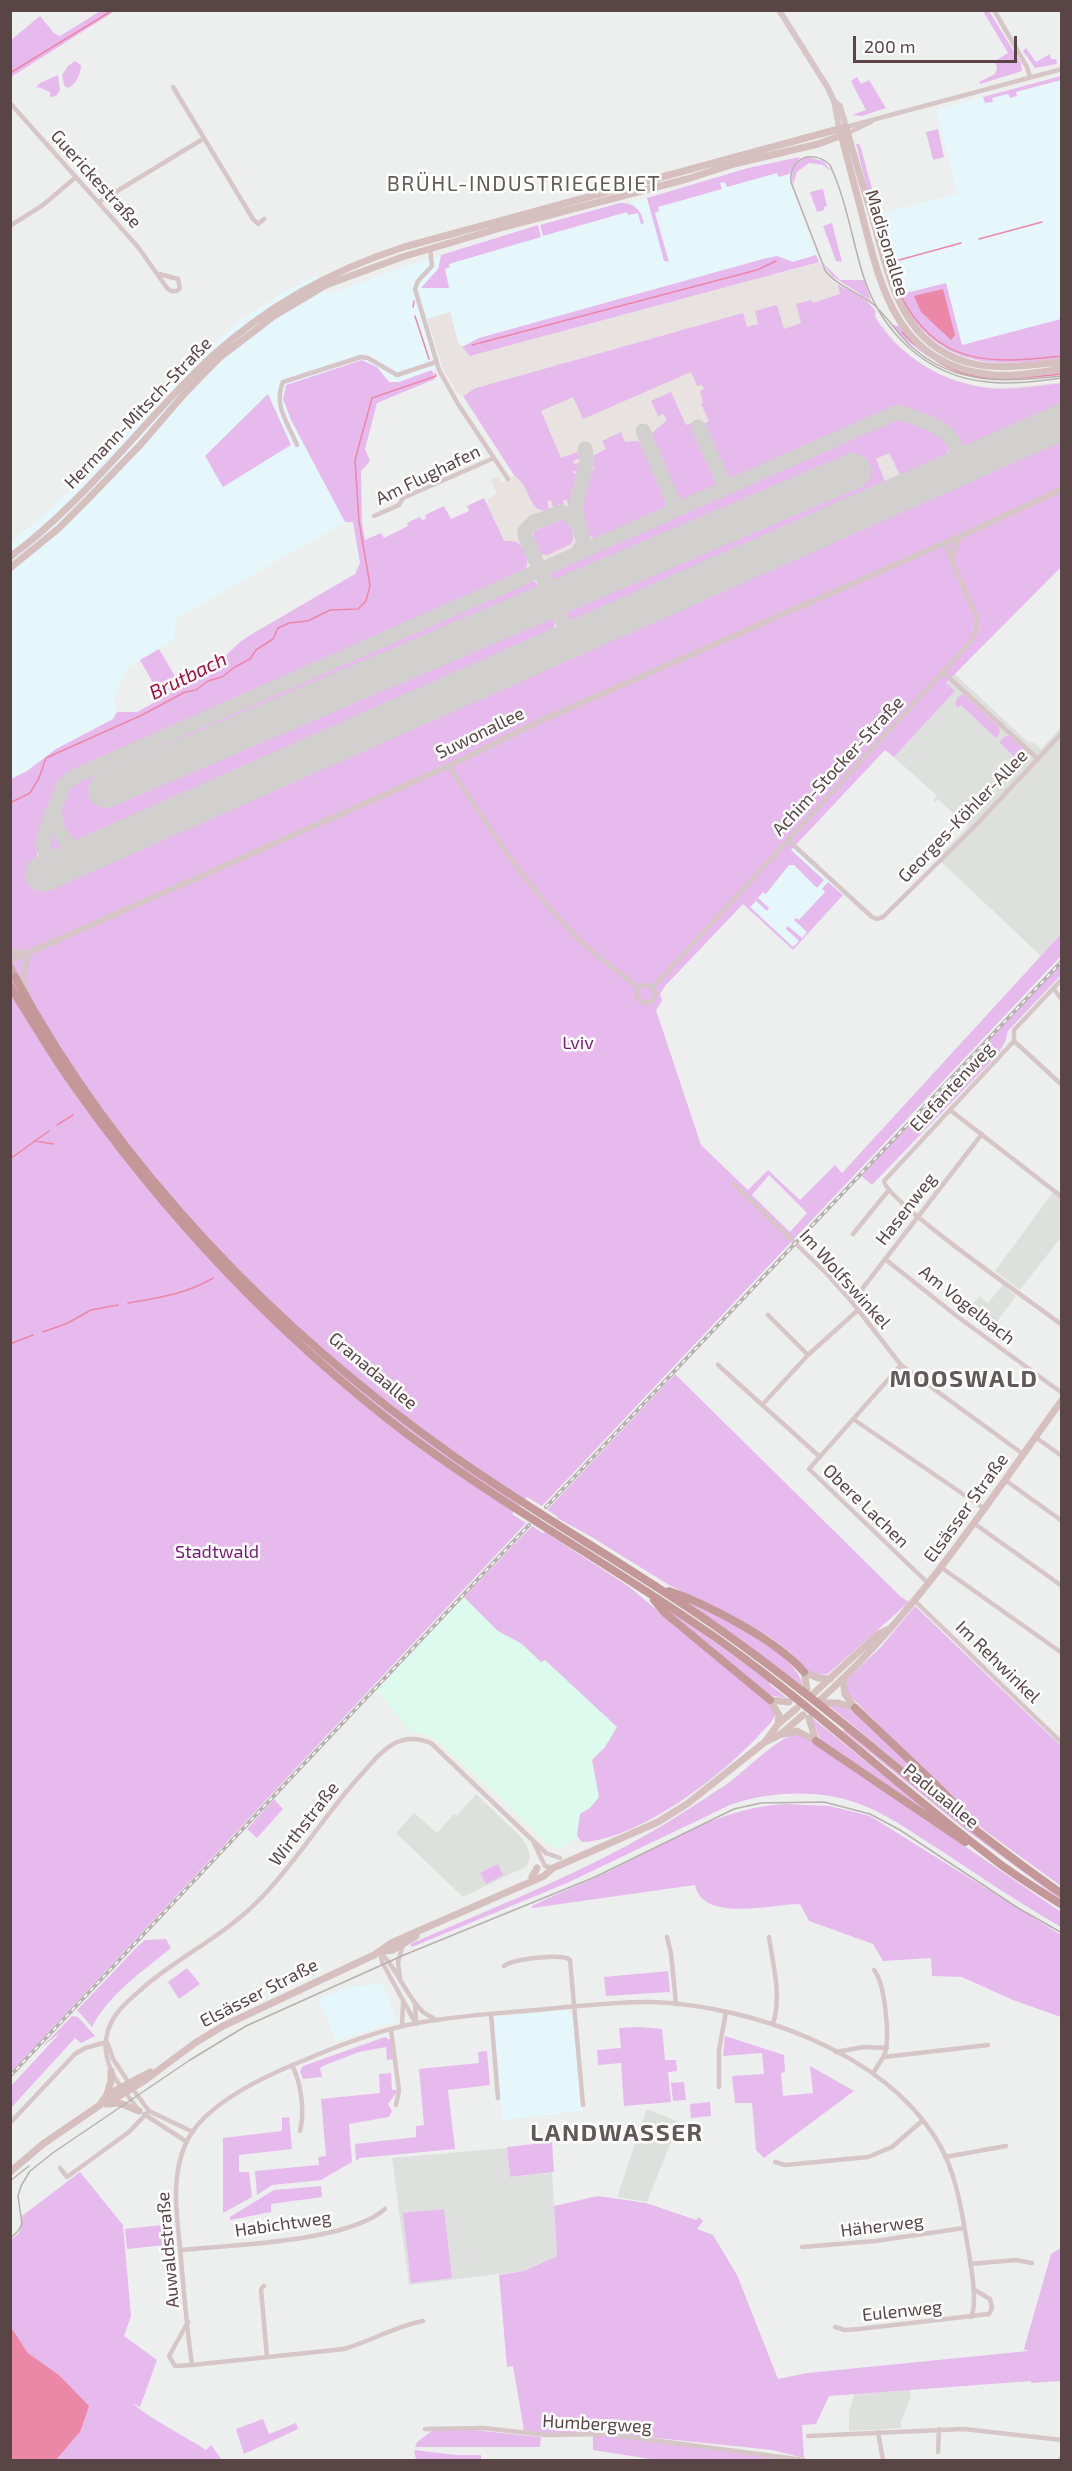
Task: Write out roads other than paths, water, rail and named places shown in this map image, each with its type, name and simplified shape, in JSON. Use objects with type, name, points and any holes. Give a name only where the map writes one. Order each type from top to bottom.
[{"type":"highway","name":"Granadaallee","points":[[15,977],[76,1076],[123,1141],[178,1209],[234,1269],[308,1338],[393,1411],[547,1528],[648,1592],[772,1679],[812,1702]]},
{"type":"highway","name":"Granadaallee","points":[[10,986],[66,1074],[146,1182],[201,1245],[302,1345],[369,1403],[449,1464],[519,1505],[554,1522],[657,1587],[780,1673],[812,1702]]},
{"type":"highway","points":[[657,1587],[686,1597],[770,1642],[785,1652],[804,1672]]},
{"type":"highway","points":[[648,1592],[665,1613],[770,1700]]},
{"type":"highway","name":"Paduaallee","points":[[812,1702],[993,1859],[1062,1905]]},
{"type":"highway","points":[[855,1708],[966,1815],[980,1836]]},
{"type":"highway","name":"Paduaallee","points":[[843,1731],[980,1836],[1062,1894]]},
{"type":"highway","points":[[816,1741],[966,1844],[993,1859]]},
{"type":"main road","name":"Hermann-Mitsch-Straße","points":[[10,557],[40,533],[87,488],[194,373],[232,339],[269,311],[312,285],[356,264],[428,240],[639,187],[844,131]]},
{"type":"main road","name":"Madisonallee","points":[[844,131],[891,286],[904,313],[916,328],[944,352],[969,363],[998,367],[1062,362]]},
{"type":"main road","name":"Madisonallee","points":[[844,131],[882,288],[895,315],[911,336],[938,357],[975,372],[1001,375],[1062,369]]},
{"type":"main road","name":"Hermann-Mitsch-Straße","points":[[10,568],[59,528],[93,494],[199,378],[259,326],[294,303],[336,280],[430,249],[639,187]]},
{"type":"main road","points":[[87,488],[93,494]]},
{"type":"main road","name":"Granadaallee","points":[[10,967],[15,977]]},
{"type":"main road","name":"Elsässer Straße","points":[[522,1885],[532,1877],[658,1822],[714,1785],[765,1742],[781,1734],[812,1702],[830,1678],[878,1635],[889,1629],[915,1601],[975,1524],[1062,1400]]},
{"type":"main road","name":"Elsässer Straße","points":[[765,1742],[778,1724],[843,1679],[888,1633],[889,1629]]},
{"type":"main road","points":[[804,1672],[818,1678],[830,1678]]},
{"type":"main road","points":[[804,1672],[812,1702],[816,1741]]},
{"type":"main road","points":[[843,1679],[845,1694],[855,1708]]},
{"type":"main road","points":[[770,1700],[789,1702]]},
{"type":"main road","points":[[770,1700],[779,1714],[778,1724]]},
{"type":"main road","points":[[812,1702],[855,1708]]},
{"type":"main road","points":[[781,1734],[797,1731],[816,1741]]},
{"type":"main road","points":[[560,1858],[574,1859]]},
{"type":"main road","points":[[532,1877],[537,1868]]},
{"type":"main road","name":"Elsässer Straße","points":[[381,1955],[391,1942],[429,1928],[544,1876],[553,1868]]},
{"type":"main road","name":"Elsässer Straße","points":[[10,2172],[44,2144],[104,2102],[236,2019],[393,1950],[429,1928]]},
{"type":"main road","points":[[111,2071],[111,2081],[104,2102],[119,2103],[144,2112]]},
{"type":"street","points":[[779,10],[834,101],[840,106],[844,131]]},
{"type":"street","points":[[994,10],[1027,67],[1030,77]]},
{"type":"street","name":"Hermann-Mitsch-Straße","points":[[844,131],[876,119],[1062,69]]},
{"type":"street","points":[[173,87],[253,219],[258,224],[264,219]]},
{"type":"street","name":"Guerickestraße","points":[[10,103],[138,247],[171,291],[177,291],[180,288],[178,279],[159,274]]},
{"type":"street","points":[[99,202],[203,139]]},
{"type":"street","points":[[10,226],[43,205],[76,177]]},
{"type":"street","name":"Am Flughafen","points":[[428,240],[432,266],[415,289],[436,362],[458,404],[508,479]]},
{"type":"street","points":[[297,446],[278,402],[278,393],[283,382],[362,357],[368,358],[397,375],[436,362]]},
{"type":"street","name":"Am Flughafen","points":[[374,516],[399,505],[403,498],[494,458]]},
{"type":"street","name":"Suwonallee","points":[[10,961],[449,766],[538,722],[963,535],[1062,489]]},
{"type":"street","points":[[953,563],[955,546],[963,535]]},
{"type":"street","name":"Achim-Stocker-Straße","points":[[449,766],[489,829],[538,894],[588,948],[639,988],[637,993],[639,999],[647,1003],[655,997],[653,987],[970,643],[977,624],[974,611],[944,543]]},
{"type":"street","points":[[943,672],[1038,759]]},
{"type":"street","name":"Georges-Köhler-Allee","points":[[788,840],[872,917],[877,919],[883,917],[1062,733]]},
{"type":"street","points":[[10,951],[28,954],[23,976],[27,999]]},
{"type":"street","name":"Elefantenweg","points":[[888,1191],[884,1185],[886,1176],[1014,1041],[1014,1030],[1062,979]]},
{"type":"street","points":[[639,988],[646,984],[653,987]]},
{"type":"street","points":[[1053,988],[1062,999]]},
{"type":"street","points":[[1014,1041],[1062,1085]]},
{"type":"street","points":[[950,1110],[1062,1197]]},
{"type":"street","name":"Hasenweg","points":[[852,1302],[982,1134]]},
{"type":"street","name":"Im Wolfswinkel","points":[[734,1184],[826,1273],[852,1302],[901,1365],[1023,1455]]},
{"type":"street","points":[[853,1234],[888,1191],[917,1217],[1062,1325]]},
{"type":"street","name":"Am Vogelbach","points":[[885,1259],[958,1317],[1062,1393]]},
{"type":"street","points":[[762,1405],[808,1355],[858,1310]]},
{"type":"street","points":[[768,1315],[808,1355]]},
{"type":"street","points":[[718,1365],[820,1457]]},
{"type":"street","name":"Obere Lachen","points":[[901,1365],[808,1469],[929,1584]]},
{"type":"street","points":[[853,1419],[985,1509]]},
{"type":"street","points":[[1035,1437],[1062,1456]]},
{"type":"street","points":[[1005,1480],[1062,1521]]},
{"type":"street","points":[[975,1524],[1062,1586]]},
{"type":"street","points":[[942,1568],[1062,1653]]},
{"type":"street","name":"Im Rehwinkel","points":[[915,1601],[1062,1743]]},
{"type":"street","name":"Wirthstraße","points":[[127,2088],[111,2071],[105,2050],[110,2024],[123,2006],[164,1971],[251,1908],[275,1882],[346,1791],[384,1750],[394,1743],[409,1739],[431,1743],[546,1853],[553,1868]]},
{"type":"street","name":"Wirthstraße","points":[[533,1841],[538,1853]]},
{"type":"street","points":[[538,1853],[545,1866],[553,1868]]},
{"type":"street","points":[[537,1868],[538,1853]]},
{"type":"street","name":"Wirthstraße","points":[[546,1853],[560,1858]]},
{"type":"street","points":[[667,1937],[670,1944],[676,2004]]},
{"type":"street","points":[[770,1937],[778,2004],[773,2024]]},
{"type":"street","points":[[401,1978],[398,1962],[403,1944]]},
{"type":"street","points":[[381,1955],[401,1978],[415,2003],[425,2014],[436,2020]]},
{"type":"street","points":[[381,1955],[403,2003],[416,2024]]},
{"type":"street","points":[[504,1966],[509,1962],[517,1961],[568,1957],[570,1960],[583,2104]]},
{"type":"street","points":[[873,2074],[887,2048],[882,1984],[874,1970]]},
{"type":"street","name":"Auwaldstraße","points":[[188,2322],[169,2356],[175,2366],[192,2365],[176,2186],[179,2163],[186,2142],[219,2105],[292,2065],[341,2044],[402,2026],[491,2014],[651,2002],[726,2012],[773,2024],[836,2052],[873,2074],[908,2102],[945,2157],[957,2190],[973,2289],[974,2311],[971,2317]]},
{"type":"street","points":[[402,2026],[403,2003]]},
{"type":"street","points":[[415,2003],[416,2024]]},
{"type":"street","points":[[719,2087],[719,2050],[726,2012]]},
{"type":"street","points":[[491,2014],[498,2098]]},
{"type":"street","points":[[391,2030],[399,2091],[396,2105]]},
{"type":"street","points":[[10,2123],[75,2054],[91,2046],[107,2042],[127,2088],[144,2112],[186,2142]]},
{"type":"street","points":[[884,2057],[988,2045]]},
{"type":"street","points":[[836,2052],[863,2047],[887,2048]]},
{"type":"street","points":[[292,2065],[298,2081],[302,2122],[300,2131]]},
{"type":"street","points":[[127,2088],[144,2112],[193,2132]]},
{"type":"street","points":[[60,2168],[67,2177],[129,2132],[144,2112]]},
{"type":"street","points":[[775,2162],[785,2165],[868,2157],[892,2147],[922,2121]]},
{"type":"street","points":[[945,2157],[1006,2146]]},
{"type":"street","name":"Habichtweg","points":[[181,2250],[314,2236],[364,2222],[374,2218],[385,2209]]},
{"type":"street","name":"Häherweg","points":[[802,2247],[875,2241],[964,2228]]},
{"type":"street","points":[[970,2264],[1016,2260],[1032,2263]]},
{"type":"street","points":[[264,2286],[261,2289],[267,2356]]},
{"type":"street","points":[[971,2317],[986,2315],[992,2308],[988,2296],[973,2289]]},
{"type":"street","name":"Eulenweg","points":[[835,2327],[845,2330],[971,2317]]},
{"type":"street","points":[[192,2365],[344,2349],[423,2320]]},
{"type":"street","name":"Humbergweg","points":[[425,2429],[483,2428],[548,2436],[606,2434],[804,2460]]},
{"type":"street","points":[[938,2452],[939,2429]]},
{"type":"street","points":[[808,2436],[964,2429],[1062,2440]]},
{"type":"street","points":[[878,2432],[883,2460]]},
{"type":"waterway","points":[[10,73],[113,10]]},
{"type":"waterway","points":[[979,239],[1042,222]]},
{"type":"waterway","points":[[899,260],[961,243]]},
{"type":"waterway","points":[[472,345],[757,270],[776,261]]},
{"type":"waterway","points":[[900,294],[914,318],[931,336],[949,348],[989,359],[1012,360],[1062,356]]},
{"type":"waterway","points":[[413,307],[414,301]]},
{"type":"waterway","points":[[415,316],[429,359]]},
{"type":"waterway","points":[[902,332],[914,344]]},
{"type":"waterway","points":[[937,361],[952,369],[982,377],[1014,378],[1062,374]]},
{"type":"waterway","name":"Brutbach","points":[[10,803],[30,793],[39,778],[46,758],[142,715],[185,692],[196,690],[208,681],[222,677],[250,659],[256,650],[273,639],[278,628],[289,623],[308,621],[330,610],[358,609],[366,601],[370,585],[359,521],[355,460],[372,398],[436,376],[435,374]]},
{"type":"waterway","points":[[57,1125],[73,1115]]},
{"type":"waterway","points":[[10,1159],[49,1131]]},
{"type":"waterway","points":[[34,1141],[54,1144]]},
{"type":"waterway","points":[[128,1303],[182,1292],[213,1278]]},
{"type":"waterway","points":[[43,1332],[68,1323],[91,1310],[118,1305]]},
{"type":"waterway","points":[[10,1344],[33,1335]]},
{"type":"tram line","points":[[1062,376],[1003,380],[965,375],[947,369],[913,348],[883,315],[878,309],[873,304],[841,285],[825,270],[791,182],[791,173],[798,161],[803,158],[816,157],[830,165],[871,296],[882,315],[894,333],[909,348],[926,361],[966,378],[1006,383],[1062,378]]},
{"type":"tram line","points":[[10,2239],[22,2224],[18,2196],[30,2171],[54,2152],[190,2060],[246,2026],[404,1955],[595,1877],[734,1809],[761,1803],[824,1802],[870,1814],[900,1830],[1018,1908],[1062,1933]]},
{"type":"tram line","points":[[10,2181],[29,2166]]},
{"type":"railway","points":[[546,1507],[1062,961]]},
{"type":"railway","points":[[10,2076],[529,1525]]},
{"type":"district","name":"BRÜHL-INDUSTRIEGEBIET","points":[[524,184]]},
{"type":"district","name":"MOOSWALD","points":[[964,1379]]},
{"type":"district","name":"LANDWASSER","points":[[617,2133]]},
{"type":"park label","name":"Lviv","points":[[578,1043]]},
{"type":"park label","name":"Stadtwald","points":[[217,1552]]}]
